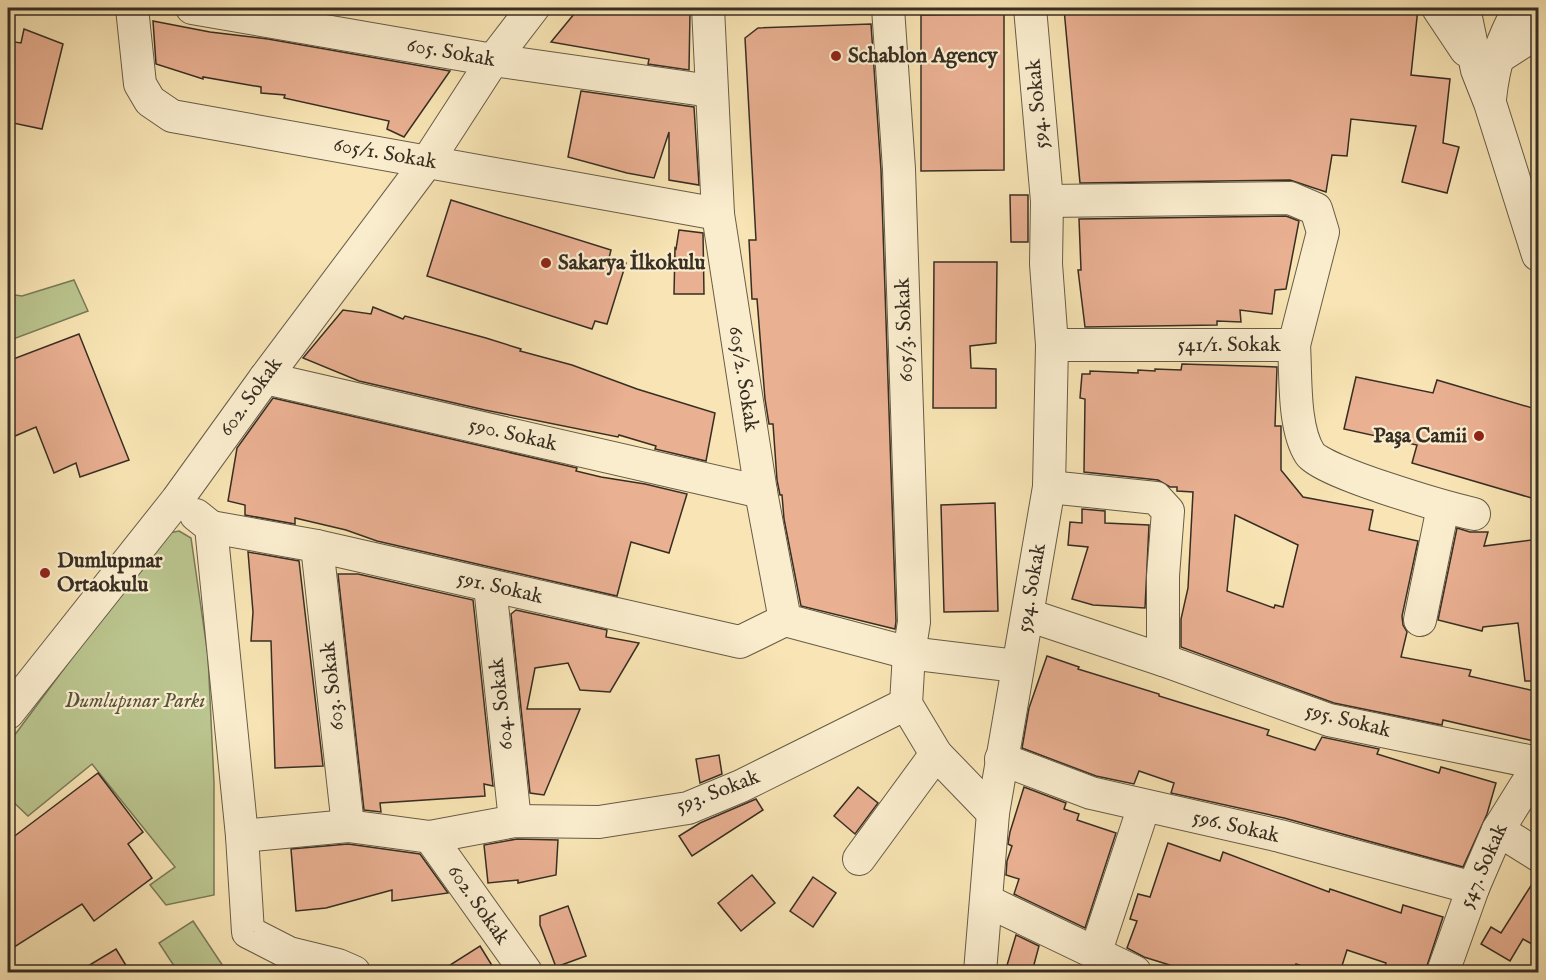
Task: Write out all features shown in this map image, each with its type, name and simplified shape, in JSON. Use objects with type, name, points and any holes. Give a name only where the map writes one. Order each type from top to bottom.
[{"type":"street","name":"605/1. Sokak","points":[[132,8],[140,84],[150,100],[172,116],[718,214]]},
{"type":"street","name":"605. Sokak","points":[[192,8],[493,60],[711,91]]},
{"type":"street","name":"602. Sokak","points":[[8,714],[177,500],[264,378],[428,162],[493,60],[533,8]]},
{"type":"street","name":"605/2. Sokak","points":[[708,8],[718,214],[761,492],[785,620]]},
{"type":"street","name":"605/3. Sokak","points":[[888,8],[899,169],[910,444],[914,622],[909,653],[906,704]]},
{"type":"street","name":"594. Sokak","points":[[980,972],[993,813],[1049,487],[1052,345],[1046,264],[1047,201],[1030,8]]},
{"type":"street","points":[[1438,8],[1487,64]]},
{"type":"street","points":[[1464,8],[1487,64],[1490,103],[1531,207],[1539,255]]},
{"type":"street","points":[[1487,64],[1499,49],[1519,8]]},
{"type":"street","points":[[1487,64],[1539,32]]},
{"type":"street","points":[[1047,201],[1290,198],[1316,209],[1323,232],[1294,345]]},
{"type":"street","name":"541/1. Sokak","points":[[1052,345],[1294,345],[1298,420],[1310,455],[1332,469],[1443,507],[1474,514]]},
{"type":"street","name":"590. Sokak","points":[[264,378],[761,492]]},
{"type":"street","points":[[1049,487],[1156,498],[1168,511],[1163,576],[1163,660]]},
{"type":"street","points":[[177,500],[211,527],[242,836],[248,932],[289,952],[338,965],[354,972]]},
{"type":"street","points":[[1420,620],[1443,507]]},
{"type":"street","name":"591. Sokak","points":[[211,527],[317,546],[740,642],[785,620]]},
{"type":"street","name":"603. Sokak","points":[[317,546],[348,826]]},
{"type":"street","name":"604. Sokak","points":[[490,586],[514,821]]},
{"type":"street","name":"595. Sokak","points":[[1028,615],[1163,660],[1329,720],[1539,764]]},
{"type":"street","points":[[785,620],[909,653],[1017,666]]},
{"type":"street","points":[[906,704],[936,754],[993,813]]},
{"type":"street","name":"593. Sokak","points":[[242,836],[348,826],[430,837],[514,821],[599,822],[688,808],[741,786],[906,704]]},
{"type":"street","points":[[859,859],[936,754]]},
{"type":"street","name":"596. Sokak","points":[[1001,759],[1091,793],[1280,836],[1473,888]]},
{"type":"street","name":"547. Sokak","points":[[1443,972],[1473,888],[1498,830],[1539,764]]},
{"type":"street","points":[[1095,954],[1144,806]]},
{"type":"street","points":[[1498,830],[1539,855]]},
{"type":"street","name":"602. Sokak","points":[[430,837],[526,972]]},
{"type":"street","points":[[987,901],[1135,972]]},
{"type":"green space","points":[[74,280],[88,311],[8,341],[8,294],[22,296]]},
{"type":"green space","name":"Dumlupınar Parkı","points":[[179,531],[191,538],[208,656],[214,783],[214,895],[166,905],[150,885],[175,867],[92,764],[28,816],[8,797],[8,744],[164,534]]},
{"type":"green space","points":[[193,921],[227,972],[178,972],[159,943]]},
{"type":"building","points":[[579,8],[667,8],[690,12],[689,70],[648,64],[649,59],[551,42]]},
{"type":"building","points":[[1418,8],[1411,75],[1450,79],[1443,143],[1459,147],[1447,193],[1402,182],[1416,126],[1351,119],[1347,156],[1332,155],[1326,192],[1290,180],[1080,183],[1064,9]]},
{"type":"building","points":[[1004,14],[1004,170],[921,171],[921,15]]},
{"type":"building","points":[[153,21],[450,71],[404,137],[387,129],[389,121],[284,98],[285,95],[261,93],[261,87],[203,77],[203,79],[156,64]]},
{"type":"building","points":[[871,24],[881,170],[895,629],[801,606],[784,519],[782,495],[780,495],[777,480],[773,424],[769,424],[765,399],[757,299],[752,299],[749,240],[756,240],[745,38],[758,28]]},
{"type":"building","points":[[24,29],[63,44],[42,129],[8,122],[8,41],[21,43]]},
{"type":"building","points":[[581,91],[694,107],[699,185],[669,180],[669,132],[654,178],[568,157]]},
{"type":"building","points":[[1010,195],[1028,195],[1028,242],[1011,242]]},
{"type":"building","points":[[451,200],[611,250],[609,258],[626,263],[607,324],[595,321],[592,329],[427,276]]},
{"type":"building","points":[[1286,216],[1299,221],[1286,289],[1275,290],[1272,314],[1240,310],[1241,322],[1217,321],[1217,325],[1085,327],[1078,270],[1081,270],[1079,219]]},
{"type":"building","points":[[679,230],[703,233],[704,294],[674,294],[675,248]]},
{"type":"building","points":[[934,262],[997,262],[996,343],[970,346],[971,368],[996,369],[996,408],[933,408]]},
{"type":"building","points":[[373,307],[403,319],[405,316],[486,338],[715,413],[706,461],[655,449],[656,446],[619,435],[618,437],[485,410],[359,381],[303,358],[343,310],[371,314]]},
{"type":"building","points":[[79,334],[129,460],[80,477],[76,463],[54,473],[36,427],[8,439],[8,361]]},
{"type":"building","points":[[1182,364],[1277,367],[1275,426],[1281,426],[1281,470],[1303,497],[1373,510],[1369,530],[1418,541],[1402,616],[1407,632],[1401,657],[1471,670],[1469,676],[1539,692],[1539,721],[1534,741],[1443,720],[1442,725],[1334,703],[1181,647],[1181,619],[1188,588],[1193,492],[1177,491],[1177,487],[1170,487],[1158,480],[1084,472],[1085,399],[1080,398],[1082,374],[1090,374],[1090,371],[1138,373],[1138,370],[1181,370]],"holes":[[[1235,515],[1298,545],[1283,607],[1275,605],[1274,608],[1227,591]]]},
{"type":"building","name":"Paşa Camii","points":[[1356,377],[1433,393],[1437,380],[1539,410],[1539,488],[1535,499],[1412,463],[1417,445],[1344,429]]},
{"type":"building","points":[[273,398],[577,468],[576,471],[601,477],[687,494],[669,553],[631,542],[617,596],[377,541],[346,530],[295,518],[295,524],[245,515],[245,505],[228,501],[237,448]]},
{"type":"building","points":[[995,503],[998,611],[944,612],[941,505]]},
{"type":"building","points":[[1082,509],[1105,511],[1105,523],[1149,525],[1145,608],[1093,605],[1072,599],[1088,547],[1068,545],[1070,522],[1082,523]]},
{"type":"building","points":[[1457,528],[1470,532],[1488,532],[1484,546],[1539,539],[1539,681],[1525,681],[1518,623],[1483,627],[1482,631],[1438,620]]},
{"type":"building","points":[[248,552],[299,561],[323,766],[275,768],[271,641],[251,641],[253,612]]},
{"type":"building","points":[[338,574],[358,574],[473,600],[493,786],[484,784],[485,796],[380,803],[381,812],[364,810]]},
{"type":"building","points":[[516,610],[607,630],[606,637],[639,643],[610,692],[580,690],[568,663],[535,668],[527,709],[580,709],[544,795],[530,793],[511,614]]},
{"type":"building","points":[[1047,656],[1079,667],[1078,669],[1159,694],[1159,696],[1269,730],[1267,735],[1315,750],[1322,737],[1379,749],[1377,754],[1439,773],[1441,767],[1496,783],[1487,814],[1463,867],[1284,818],[1171,793],[1174,783],[1139,771],[1134,784],[1096,776],[1022,748],[1029,708]]},
{"type":"building","points":[[719,755],[722,774],[700,783],[696,759]]},
{"type":"building","points":[[98,773],[143,832],[128,844],[152,878],[94,921],[82,904],[8,951],[8,841]]},
{"type":"building","points":[[858,787],[878,803],[855,834],[834,816]]},
{"type":"building","points":[[1024,787],[1066,803],[1064,809],[1079,814],[1077,820],[1116,833],[1085,928],[1014,894],[1019,879],[1006,875],[1007,861],[1012,846],[1008,844]]},
{"type":"building","points":[[756,799],[763,810],[692,856],[679,836],[700,823]]},
{"type":"building","points":[[517,839],[558,840],[556,875],[518,883],[518,880],[488,883],[484,845]]},
{"type":"building","points":[[1168,843],[1220,861],[1223,852],[1329,892],[1330,889],[1401,913],[1403,905],[1443,917],[1425,972],[1383,972],[1386,963],[1347,950],[1340,972],[1320,972],[1296,964],[1294,972],[1192,972],[1144,957],[1127,948],[1137,921],[1130,919],[1138,894],[1150,897]]},
{"type":"building","points":[[348,844],[420,854],[448,893],[392,901],[392,890],[326,908],[296,911],[291,849]]},
{"type":"building","points":[[1539,873],[1539,948],[1523,939],[1510,961],[1481,944],[1491,927],[1501,933]]},
{"type":"building","points":[[752,875],[775,903],[741,931],[718,903]]},
{"type":"building","points":[[813,877],[836,893],[813,927],[790,911]]},
{"type":"building","points":[[568,906],[586,956],[556,967],[540,925],[540,916]]},
{"type":"building","points":[[1016,935],[1039,946],[1032,972],[1005,972]]},
{"type":"building","points":[[480,946],[496,972],[439,972]]},
{"type":"building","points":[[116,949],[130,972],[78,972]]},
{"type":"place","name":"Schablon Agency","points":[[836,56]]},
{"type":"place","name":"Sakarya İlkokulu","points":[[546,263]]},
{"type":"place","name":"Paşa Camii","points":[[1479,436]]},
{"type":"place","name":"Dumlupınar Ortaokulu","points":[[45,573]]}]
